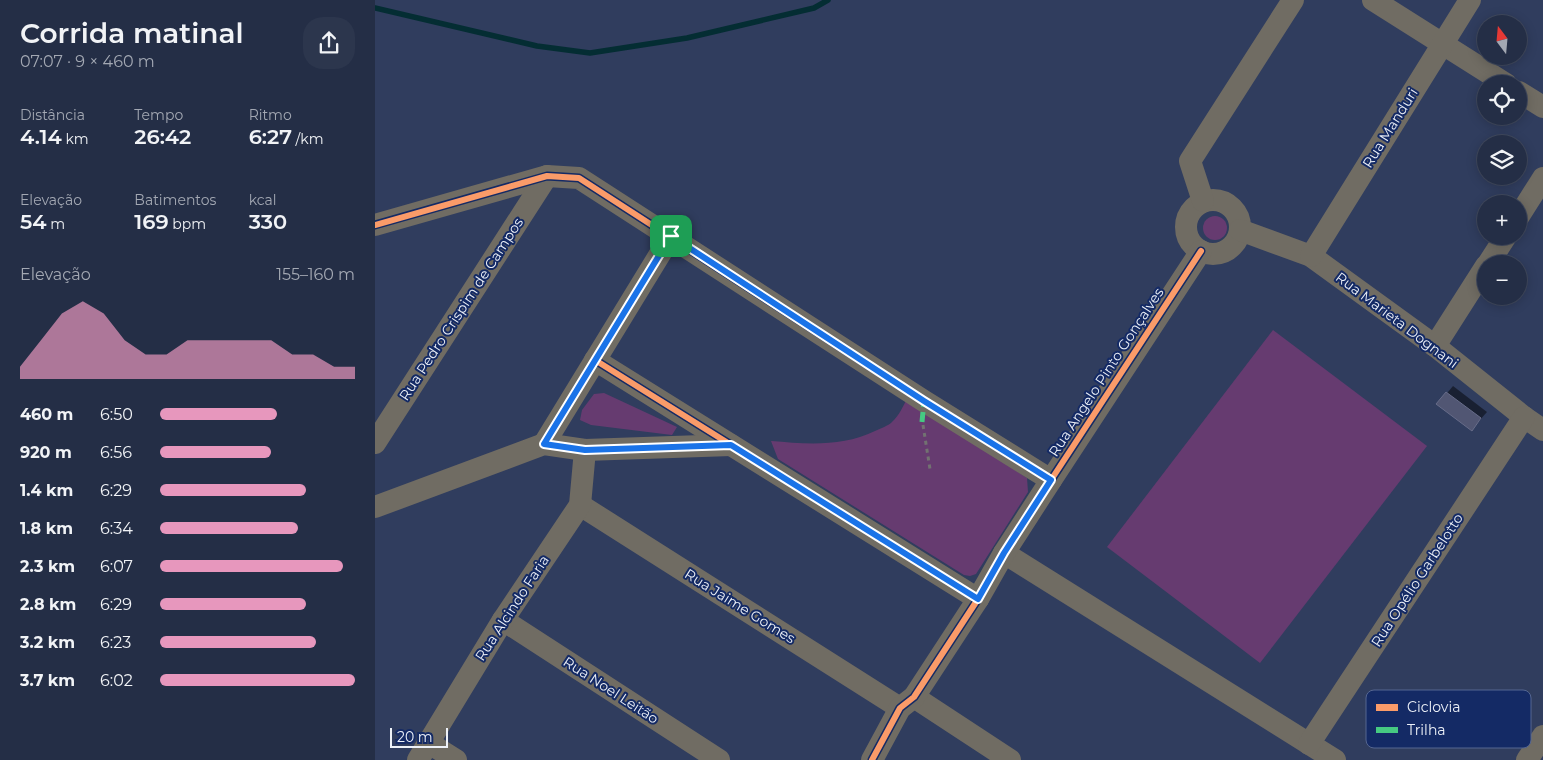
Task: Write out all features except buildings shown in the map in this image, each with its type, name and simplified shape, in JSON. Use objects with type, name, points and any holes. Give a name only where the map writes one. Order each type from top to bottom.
[{"type":"street","points":[[1203,201],[1190,161],[1293,0]]},
{"type":"street","points":[[1373,0],[1492,75]]},
{"type":"street","name":"Rua Manduri","points":[[1311,256],[1470,0]]},
{"type":"street","points":[[1527,97],[1543,107]]},
{"type":"street","points":[[375,225],[547,176],[579,178],[671,236],[923,411],[1051,480]]},
{"type":"street","name":"Rua Pedro Crispim de Campos","points":[[375,443],[547,176]]},
{"type":"street","points":[[1527,203],[1543,178]]},
{"type":"street","points":[[1213,200],[1222,201],[1236,212],[1240,221],[1240,230],[1237,240],[1230,248],[1221,253],[1211,254],[1193,246],[1186,229],[1190,212],[1203,201],[1213,200]]},
{"type":"street","name":"Rua Marieta Dognani","points":[[1240,230],[1311,256],[1435,346],[1543,430]]},
{"type":"street","points":[[544,444],[671,236]]},
{"type":"street","name":"Rua Angelo Pinto Gonçalves","points":[[872,760],[907,703],[978,599],[1004,553],[1051,480],[1201,251]]},
{"type":"street","points":[[1435,346],[1477,281]]},
{"type":"street","points":[[595,360],[978,599]]},
{"type":"street","name":"Rua Opélio Garbelotto","points":[[1309,744],[1524,416]]},
{"type":"street","points":[[375,507],[544,444],[585,450],[731,445]]},
{"type":"street","name":"Rua Alcindo Faria","points":[[424,752],[503,620],[580,505],[585,450]]},
{"type":"street","name":"Rua Jaime Gomes","points":[[580,505],[907,703],[1010,760]]},
{"type":"street","points":[[1004,553],[1335,760]]},
{"type":"street","name":"Rua Noel Leitão","points":[[503,620],[719,760]]},
{"type":"street","points":[[1527,760],[1543,736]]},
{"type":"street","points":[[424,752],[456,760]]},
{"type":"path","points":[[923,411],[930,469]]},
{"type":"shaded area","points":[[1215,216],[1224,219],[1227,228],[1224,237],[1215,240],[1206,237],[1203,228],[1206,219]]},
{"type":"shaded area","points":[[1273,330],[1427,446],[1260,663],[1107,547]]},
{"type":"shaded area","points":[[604,393],[677,427],[672,435],[591,425],[580,420],[582,410],[594,394]]},
{"type":"shaded area","points":[[907,399],[1027,478],[1028,492],[976,574],[964,575],[778,459],[771,441],[824,443],[850,440],[863,436],[884,427],[894,420]]},
{"type":"waterway","points":[[375,8],[537,46],[590,53],[687,38],[814,8],[828,0]]},
{"type":"marked path","points":[[922,422],[924,401]]},
{"type":"cycle path","points":[[375,225],[547,176],[579,178],[924,401],[1051,480]]},
{"type":"cycle path","points":[[872,760],[900,708],[914,697],[978,599],[1004,553],[1201,251]]},
{"type":"cycle path","points":[[595,360],[978,599]]},
{"type":"route","points":[[671,236],[924,401],[1051,480],[1004,553],[978,599],[731,445],[585,450],[544,444],[671,236]]}]
